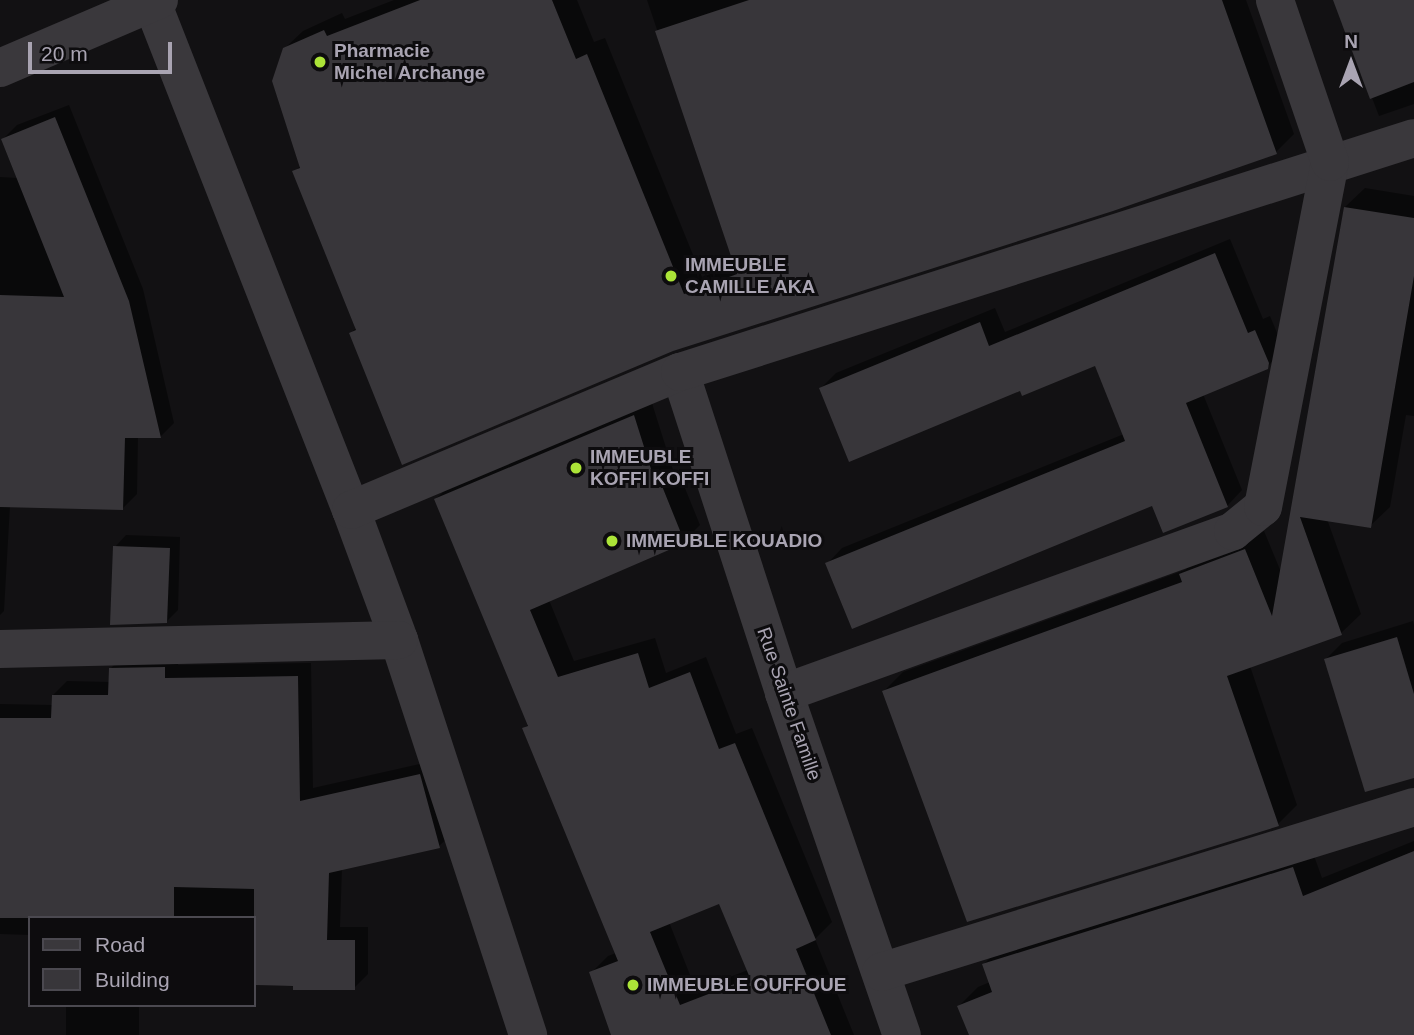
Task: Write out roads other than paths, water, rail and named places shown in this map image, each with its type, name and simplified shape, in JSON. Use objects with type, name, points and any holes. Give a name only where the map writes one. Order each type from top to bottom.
[{"type":"street","points":[[784,693],[1233,531],[1263,507],[1330,162],[1275,0]]},
{"type":"street","points":[[0,68],[154,1],[399,640],[528,1035]]},
{"type":"street","points":[[351,510],[680,372],[1330,162],[1414,138]]},
{"type":"street","name":"Rue Sainte Famille","points":[[680,372],[784,693],[902,1035]]},
{"type":"street","points":[[0,649],[399,640]]},
{"type":"street","points":[[881,972],[1414,807]]},
{"type":"place","name":"Pharmacie Michel Archange","points":[[320,62]]},
{"type":"place","name":"IMMEUBLE CAMILLE AKA","points":[[671,276]]},
{"type":"place","name":"IMMEUBLE KOFFI KOFFI","points":[[576,468]]},
{"type":"place","name":"IMMEUBLE KOUADIO","points":[[612,541]]},
{"type":"place","name":"IMMEUBLE OUFFOUE","points":[[633,985]]}]
